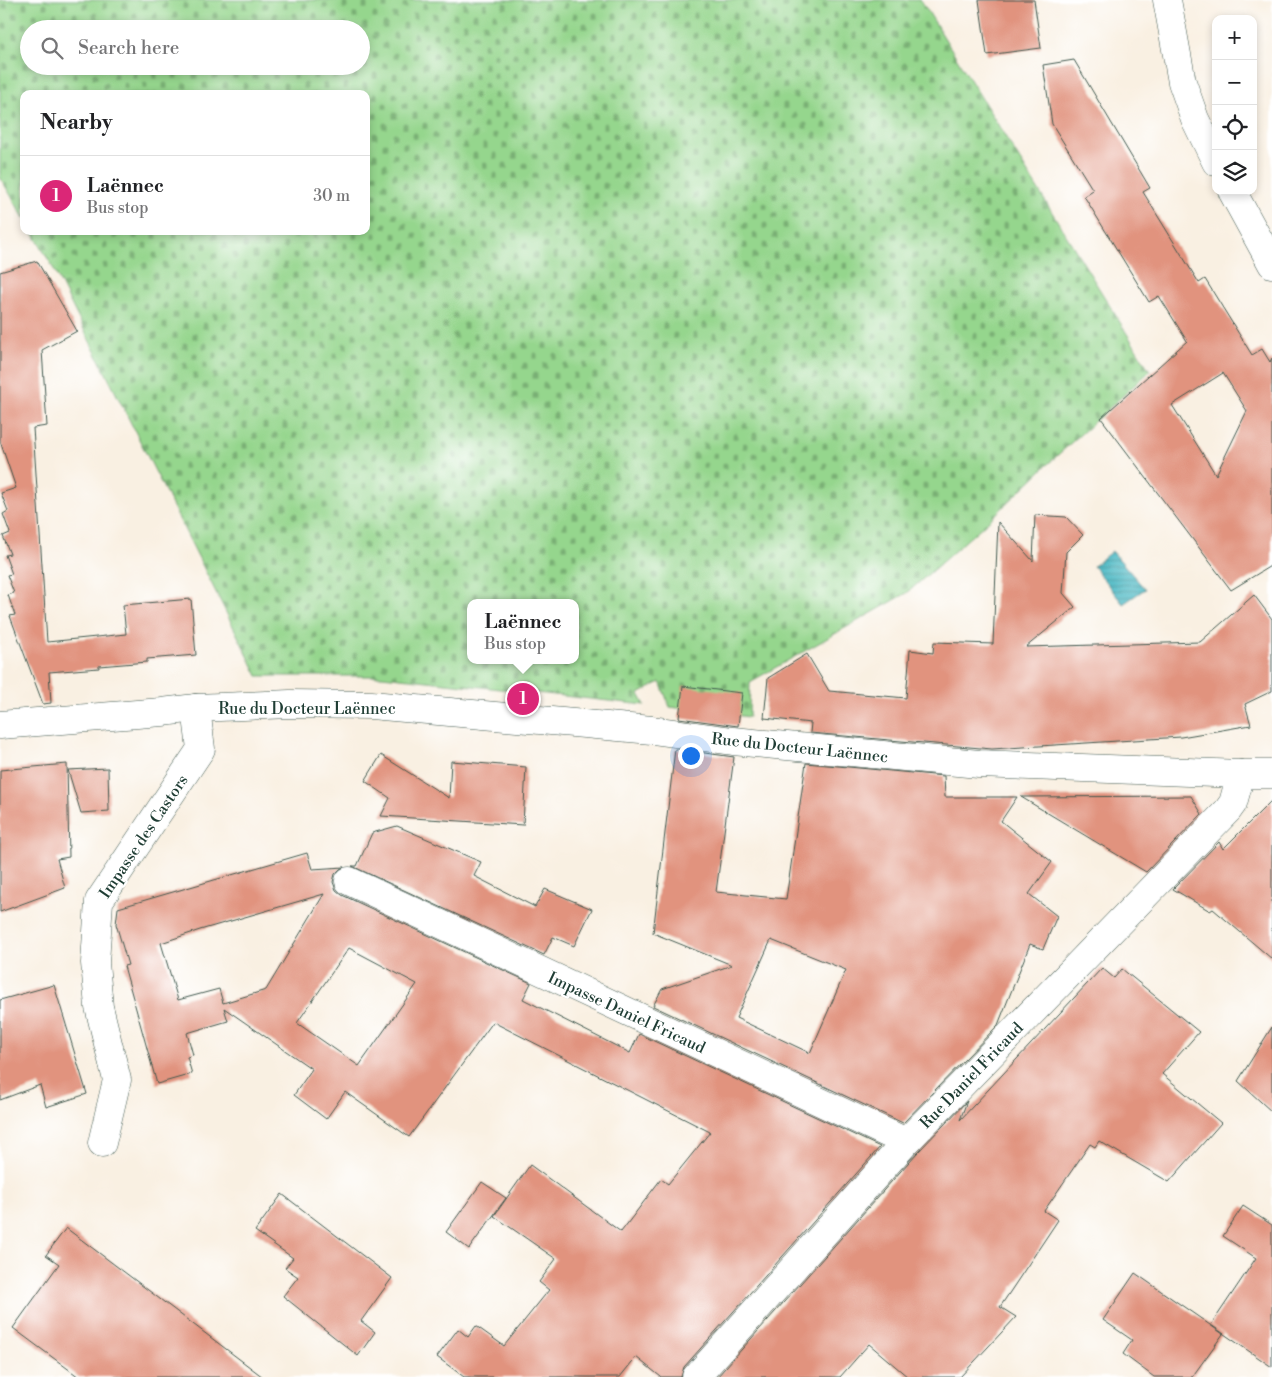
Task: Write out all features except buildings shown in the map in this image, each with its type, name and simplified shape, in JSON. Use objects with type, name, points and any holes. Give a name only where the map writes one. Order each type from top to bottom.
[{"type":"street","points":[[1167,0],[1182,82],[1195,119],[1212,154]]},
{"type":"street","points":[[1234,195],[1272,264]]},
{"type":"street","name":"Rue du Docteur Laënnec","points":[[0,725],[196,708],[290,704],[371,705],[643,729],[733,741],[979,764],[1272,774]]},
{"type":"street","name":"Impasse des Castors","points":[[102,1143],[117,1080],[99,1007],[95,963],[99,901],[201,749],[196,708]]},
{"type":"street","name":"Rue Daniel Fricaud","points":[[696,1377],[906,1142],[1228,810],[1233,803],[1241,774]]},
{"type":"street","name":"Impasse Daniel Fricaud","points":[[349,881],[906,1142]]},
{"type":"green space","points":[[0,0],[921,0],[1150,371],[994,516],[907,593],[750,682],[749,717],[670,707],[660,682],[639,694],[645,705],[382,676],[258,676],[52,266],[34,235],[370,235],[370,90],[20,90],[20,211],[0,177]]},
{"type":"water","points":[[1112,551],[1145,589],[1123,604],[1093,566]]},
{"type":"place","name":"Laënnec","points":[[523,699]]}]
